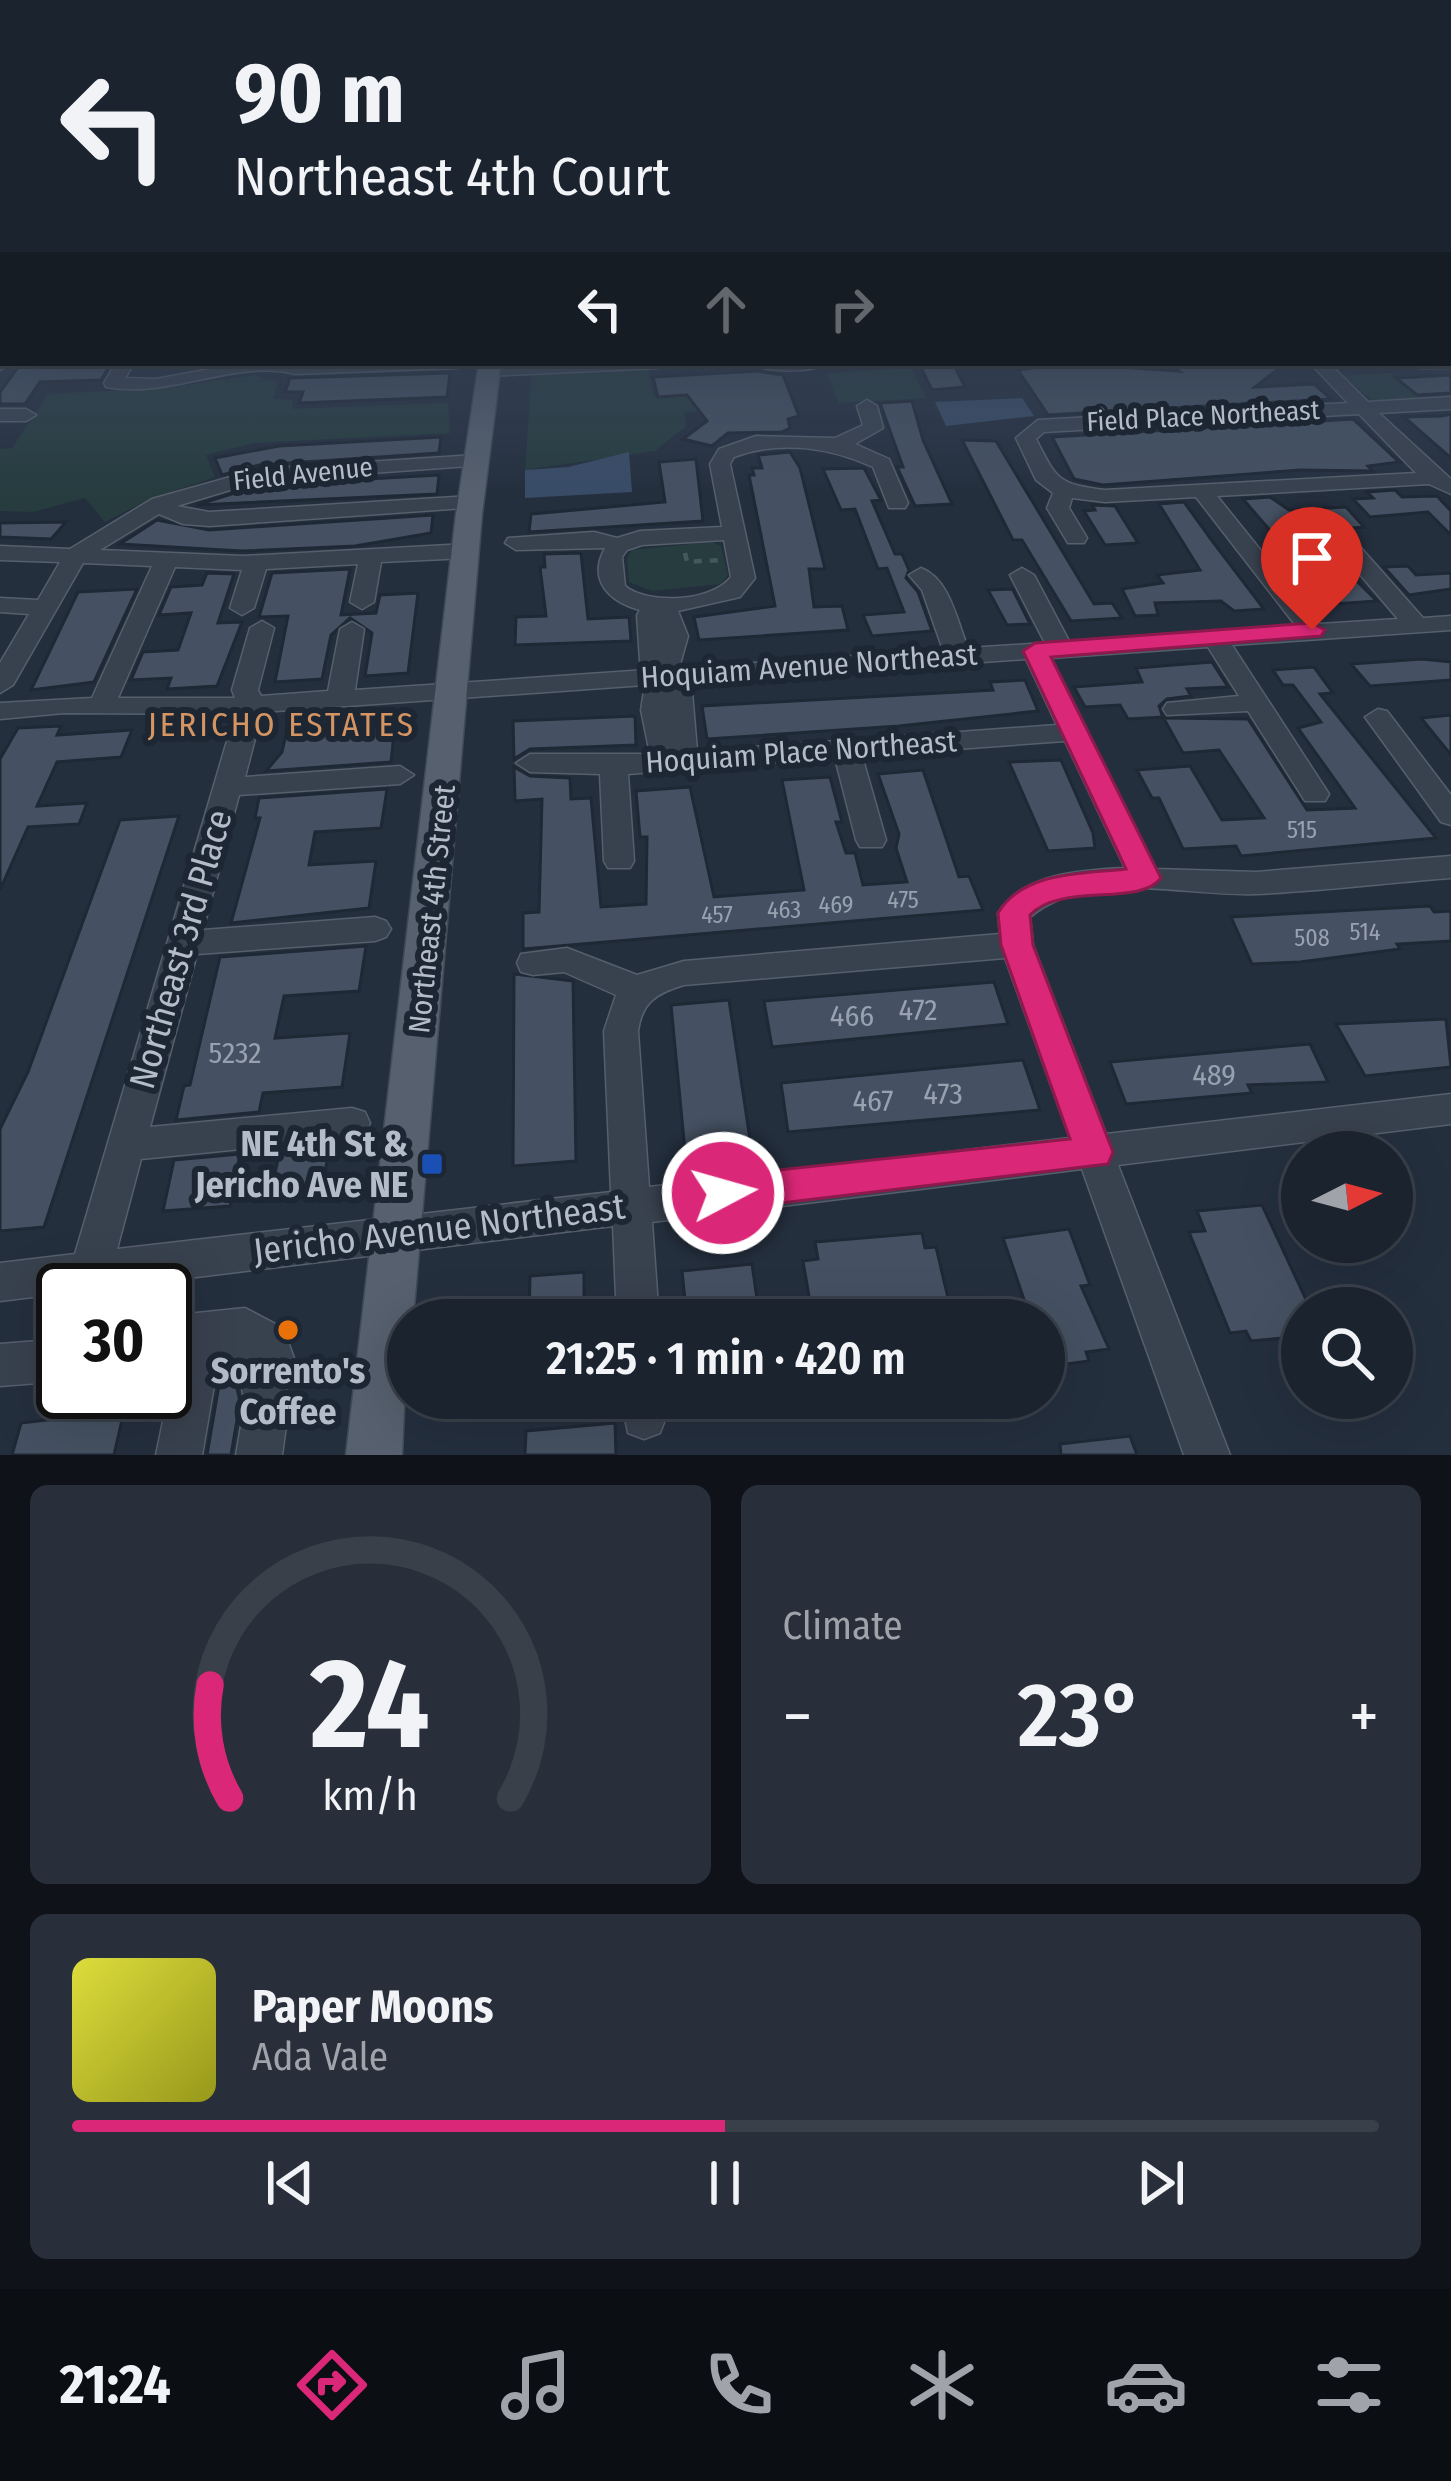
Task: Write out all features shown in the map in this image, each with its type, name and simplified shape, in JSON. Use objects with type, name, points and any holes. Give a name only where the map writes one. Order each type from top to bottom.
[{"type":"main road","name":"Northeast 4th Street","points":[[374,1455],[471,502],[489,367]]},
{"type":"street","points":[[123,366],[113,383],[156,385],[255,366]]},
{"type":"street","points":[[283,366],[376,366]]},
{"type":"street","points":[[489,367],[537,366]]},
{"type":"street","points":[[1322,366],[1442,478]]},
{"type":"street","name":"Field Place Northeast","points":[[1064,491],[1046,480],[1028,432],[1060,424],[1451,403]]},
{"type":"street","points":[[838,444],[873,428],[867,406]]},
{"type":"street","points":[[0,415],[26,415]]},
{"type":"street","points":[[618,545],[610,557],[616,592],[660,602],[731,592],[743,578],[720,464],[726,453],[756,442],[838,444],[882,463],[897,502]]},
{"type":"street","name":"Field Avenue","points":[[76,555],[158,505],[259,475],[476,460]]},
{"type":"street","points":[[1076,538],[1058,508],[1064,491],[1088,496],[1442,478]]},
{"type":"street","points":[[1202,490],[1312,630]]},
{"type":"street","points":[[158,505],[183,517],[209,519],[471,502]]},
{"type":"street","points":[[516,543],[594,539],[618,545],[640,538],[734,533]]},
{"type":"street","points":[[1339,538],[1416,625]]},
{"type":"street","points":[[0,553],[256,563],[466,551]]},
{"type":"street","points":[[0,685],[76,555]]},
{"type":"street","points":[[362,602],[371,556]]},
{"type":"street","points":[[101,706],[166,561]]},
{"type":"street","name":"Northeast 3rd Place","points":[[92,1263],[251,704],[245,690],[256,563]]},
{"type":"street","points":[[921,574],[933,588],[958,656]]},
{"type":"street","points":[[1022,575],[1072,732],[1145,878]]},
{"type":"street","points":[[660,602],[649,615],[653,661],[666,676],[654,693],[659,748],[676,760]]},
{"type":"street","points":[[0,605],[45,608]]},
{"type":"street","name":"Hoquiam Avenue Northeast","points":[[0,711],[251,704],[1451,623]]},
{"type":"street","points":[[340,698],[352,629]]},
{"type":"street","points":[[1215,638],[1315,794]]},
{"type":"street","points":[[1176,709],[1256,702]]},
{"type":"street","points":[[1378,718],[1451,815]]},
{"type":"street","name":"Hoquiam Place Northeast","points":[[530,763],[614,766],[1072,732]]},
{"type":"street","points":[[846,748],[871,840]]},
{"type":"street","points":[[614,766],[619,861]]},
{"type":"street","points":[[227,787],[400,775]]},
{"type":"street","points":[[1207,1455],[1017,945],[1014,913],[1024,901],[1052,889],[1145,878],[1250,884],[1451,867]]},
{"type":"street","points":[[182,943],[375,929]]},
{"type":"street","points":[[637,1299],[621,1031],[623,1005],[636,989],[684,973],[1017,945]]},
{"type":"street","points":[[533,963],[567,960],[636,989]]},
{"type":"street","name":"Jericho Avenue Northeast","points":[[192,1265],[630,1203],[1451,1109]]},
{"type":"street","points":[[124,1145],[352,1123]]},
{"type":"street","name":"Jericho Avenue Northeast","points":[[0,1282],[36,1282]]},
{"type":"street","points":[[192,1346],[255,1353],[267,1403],[259,1455]]},
{"type":"street","points":[[0,1365],[36,1362]]},
{"type":"street","points":[[178,1419],[179,1455]]},
{"type":"path","points":[[684,547],[687,562],[739,559]]},
{"type":"green space","points":[[647,366],[654,397],[788,390],[796,405],[684,412],[686,426],[655,451],[525,470],[532,369]]},
{"type":"green space","points":[[911,368],[926,398],[838,403],[827,373]]},
{"type":"green space","points":[[1391,373],[1422,401],[1374,401],[1342,376]]},
{"type":"green space","points":[[254,375],[278,383],[273,399],[293,400],[292,409],[448,403],[450,433],[255,443],[206,455],[215,477],[148,500],[105,522],[85,498],[33,512],[0,511],[0,449],[12,448],[48,394],[166,388]]},
{"type":"green space","points":[[712,542],[721,546],[728,575],[721,584],[652,591],[629,582],[627,558],[632,550]]},
{"type":"water","points":[[1022,398],[1034,416],[946,426],[935,402]]},
{"type":"water","points":[[629,452],[632,492],[525,498],[525,470],[568,467]]},
{"type":"building","points":[[19,366],[109,366],[101,380],[40,382],[25,404],[0,404],[0,392]]},
{"type":"building","points":[[920,366],[954,366],[965,387],[932,390]]},
{"type":"building","points":[[1044,366],[1179,371],[1172,366],[1282,366],[1255,387],[1314,384],[1331,399],[1048,415],[1018,370]]},
{"type":"building","points":[[758,371],[783,375],[799,416],[788,419],[790,428],[782,432],[728,433],[712,446],[683,439],[707,421],[687,395],[658,397],[653,377]]},
{"type":"building","points":[[450,373],[447,397],[299,403],[303,392],[285,392],[290,378]]},
{"type":"building","points":[[1451,375],[1451,393],[1417,395],[1396,378]]},
{"type":"building","points":[[912,401],[923,440],[952,504],[915,506],[897,467],[903,467],[880,403]]},
{"type":"building","points":[[1451,414],[1451,458],[1404,417],[1442,416]]},
{"type":"building","points":[[1353,419],[1399,462],[1368,466],[1373,471],[1300,470],[1103,485],[1074,479],[1052,437]]},
{"type":"building","points":[[441,437],[439,453],[259,465],[222,475],[215,458],[279,446]]},
{"type":"building","points":[[962,440],[996,441],[1094,604],[1112,603],[1122,618],[1071,621],[1022,540],[1013,540]]},
{"type":"building","points":[[790,452],[800,468],[825,569],[809,569],[814,607],[842,606],[848,630],[699,640],[694,617],[775,606],[749,475],[754,475],[752,468],[762,468],[758,455]]},
{"type":"building","points":[[696,459],[703,521],[529,532],[531,514],[665,502],[659,462]]},
{"type":"building","points":[[864,468],[881,500],[872,501],[895,554],[902,554],[909,570],[906,578],[918,592],[932,631],[872,636],[863,615],[904,612],[887,568],[878,569],[855,509],[841,510],[823,469]]},
{"type":"building","points":[[439,475],[437,494],[196,505],[261,485]]},
{"type":"building","points":[[1395,490],[1402,497],[1437,496],[1451,511],[1451,535],[1428,512],[1370,517],[1353,499],[1373,498],[1367,492]]},
{"type":"building","points":[[1270,497],[1289,510],[1346,507],[1364,527],[1307,532],[1377,601],[1333,604],[1243,499]]},
{"type":"building","points":[[1184,502],[1264,609],[1234,611],[1221,601],[1155,603],[1158,615],[1135,616],[1122,589],[1163,583],[1157,575],[1200,570],[1159,504]]},
{"type":"building","points":[[1092,505],[1115,506],[1138,543],[1105,545],[1084,511],[1095,510]]},
{"type":"building","points":[[433,515],[431,533],[355,546],[242,551],[120,544],[157,520],[209,530]]},
{"type":"building","points":[[66,522],[51,539],[0,537],[0,523]]},
{"type":"building","points":[[581,553],[588,619],[629,617],[631,641],[515,645],[516,617],[546,616],[540,567],[545,567],[544,554]]},
{"type":"building","points":[[1408,566],[1416,575],[1451,573],[1451,589],[1409,595],[1384,567]]},
{"type":"building","points":[[350,569],[341,615],[376,613],[380,595],[418,593],[408,673],[365,676],[372,633],[350,618],[331,635],[322,679],[275,682],[288,616],[259,617],[272,573]]},
{"type":"building","points":[[207,573],[234,574],[218,623],[242,622],[217,686],[167,689],[171,678],[131,680],[143,652],[178,650],[191,613],[159,615],[171,587],[202,585]]},
{"type":"building","points":[[137,589],[94,682],[31,690],[78,592]]},
{"type":"building","points":[[1012,589],[1030,624],[1007,625],[988,590]]},
{"type":"building","points":[[1212,662],[1228,687],[1187,689],[1191,696],[1167,699],[1159,706],[1163,717],[1128,719],[1120,705],[1085,707],[1074,687],[1142,682],[1136,668]]},
{"type":"building","points":[[1451,662],[1451,680],[1370,686],[1351,664]]},
{"type":"building","points":[[1314,667],[1333,693],[1320,694],[1436,838],[1241,856],[1236,846],[1183,849],[1159,798],[1152,798],[1137,770],[1190,766],[1222,820],[1264,818],[1219,750],[1183,753],[1164,718],[1248,719],[1307,810],[1355,808],[1298,728],[1321,722],[1293,685],[1283,685],[1273,670]]},
{"type":"building","points":[[1025,680],[1038,711],[899,726],[707,739],[702,706],[993,690],[990,682]]},
{"type":"building","points":[[1451,715],[1451,755],[1421,718]]},
{"type":"building","points":[[635,716],[636,745],[530,749],[514,759],[513,721]]},
{"type":"building","points":[[332,718],[330,729],[395,725],[391,762],[266,771],[282,752],[289,721]]},
{"type":"building","points":[[61,726],[57,735],[132,730],[121,757],[57,762],[37,806],[87,803],[79,824],[28,827],[0,890],[0,759],[18,728]]},
{"type":"building","points":[[1061,760],[1095,848],[1048,851],[1009,762]]},
{"type":"building","points":[[514,767],[530,776],[570,778],[571,799],[591,798],[601,907],[646,904],[647,837],[640,837],[636,791],[690,787],[714,897],[804,890],[782,780],[830,777],[842,822],[836,822],[846,853],[855,853],[863,885],[907,882],[896,848],[899,834],[878,774],[923,770],[959,877],[969,876],[983,910],[523,949],[523,913],[539,912],[542,799],[515,801]]},
{"type":"building","points":[[387,789],[381,828],[315,832],[309,865],[376,861],[369,908],[231,923],[260,818],[255,818],[259,798]]},
{"type":"building","points":[[179,816],[44,1227],[0,1231],[0,1129],[28,1072],[120,820]]},
{"type":"building","points":[[1430,906],[1434,912],[1451,911],[1451,941],[1397,944],[1400,949],[1300,962],[1252,964],[1231,917]]},
{"type":"building","points":[[366,946],[359,991],[284,996],[275,1038],[350,1033],[342,1087],[263,1093],[259,1112],[176,1120],[184,1086],[190,1085],[220,957]]},
{"type":"building","points":[[514,974],[573,981],[576,1161],[513,1166]]},
{"type":"building","points":[[994,982],[1008,1024],[772,1047],[764,1001]]},
{"type":"building","points":[[729,1000],[751,1146],[685,1151],[671,1005]]},
{"type":"building","points":[[1446,1019],[1451,1067],[1365,1076],[1336,1024]]},
{"type":"building","points":[[1310,1044],[1328,1082],[1248,1085],[1252,1093],[1126,1104],[1110,1062]]},
{"type":"building","points":[[1023,1060],[1040,1110],[788,1132],[781,1083]]},
{"type":"building","points":[[330,1145],[321,1194],[270,1197],[280,1150]]},
{"type":"building","points":[[240,1154],[230,1206],[163,1211],[174,1160]]},
{"type":"building","points":[[1262,1205],[1281,1246],[1281,1263],[1289,1263],[1300,1287],[1281,1287],[1281,1338],[1251,1341],[1246,1331],[1230,1333],[1189,1232],[1205,1231],[1197,1211]]},
{"type":"building","points":[[1069,1229],[1090,1285],[1081,1286],[1109,1349],[1086,1352],[1089,1361],[1065,1364],[1065,1299],[1024,1299],[1003,1238]]},
{"type":"building","points":[[922,1233],[925,1248],[936,1247],[948,1298],[809,1299],[803,1261],[818,1259],[815,1242]]},
{"type":"building","points":[[752,1264],[757,1299],[685,1299],[682,1271]]},
{"type":"building","points":[[584,1272],[584,1299],[529,1299],[530,1276]]},
{"type":"building","points":[[221,1373],[234,1375],[240,1402],[231,1455],[207,1455]]},
{"type":"building","points":[[122,1419],[114,1455],[12,1455],[21,1423]]},
{"type":"building","points":[[615,1423],[616,1455],[525,1455],[526,1431]]},
{"type":"building","points":[[1130,1436],[1137,1455],[1061,1455],[1060,1444]]},
{"type":"place","name":"NE 4th St & Jericho Ave NE","points":[[432,1164]]},
{"type":"place","name":"Sorrento's Coffee","points":[[288,1330]]},
{"type":"district","name":"JERICHO ESTATES","points":[[282,724]]},
{"type":"route","points":[[723,1193],[1094,1152],[1017,945],[1014,913],[1024,901],[1052,889],[1145,878],[1035,651],[1312,630]]}]
